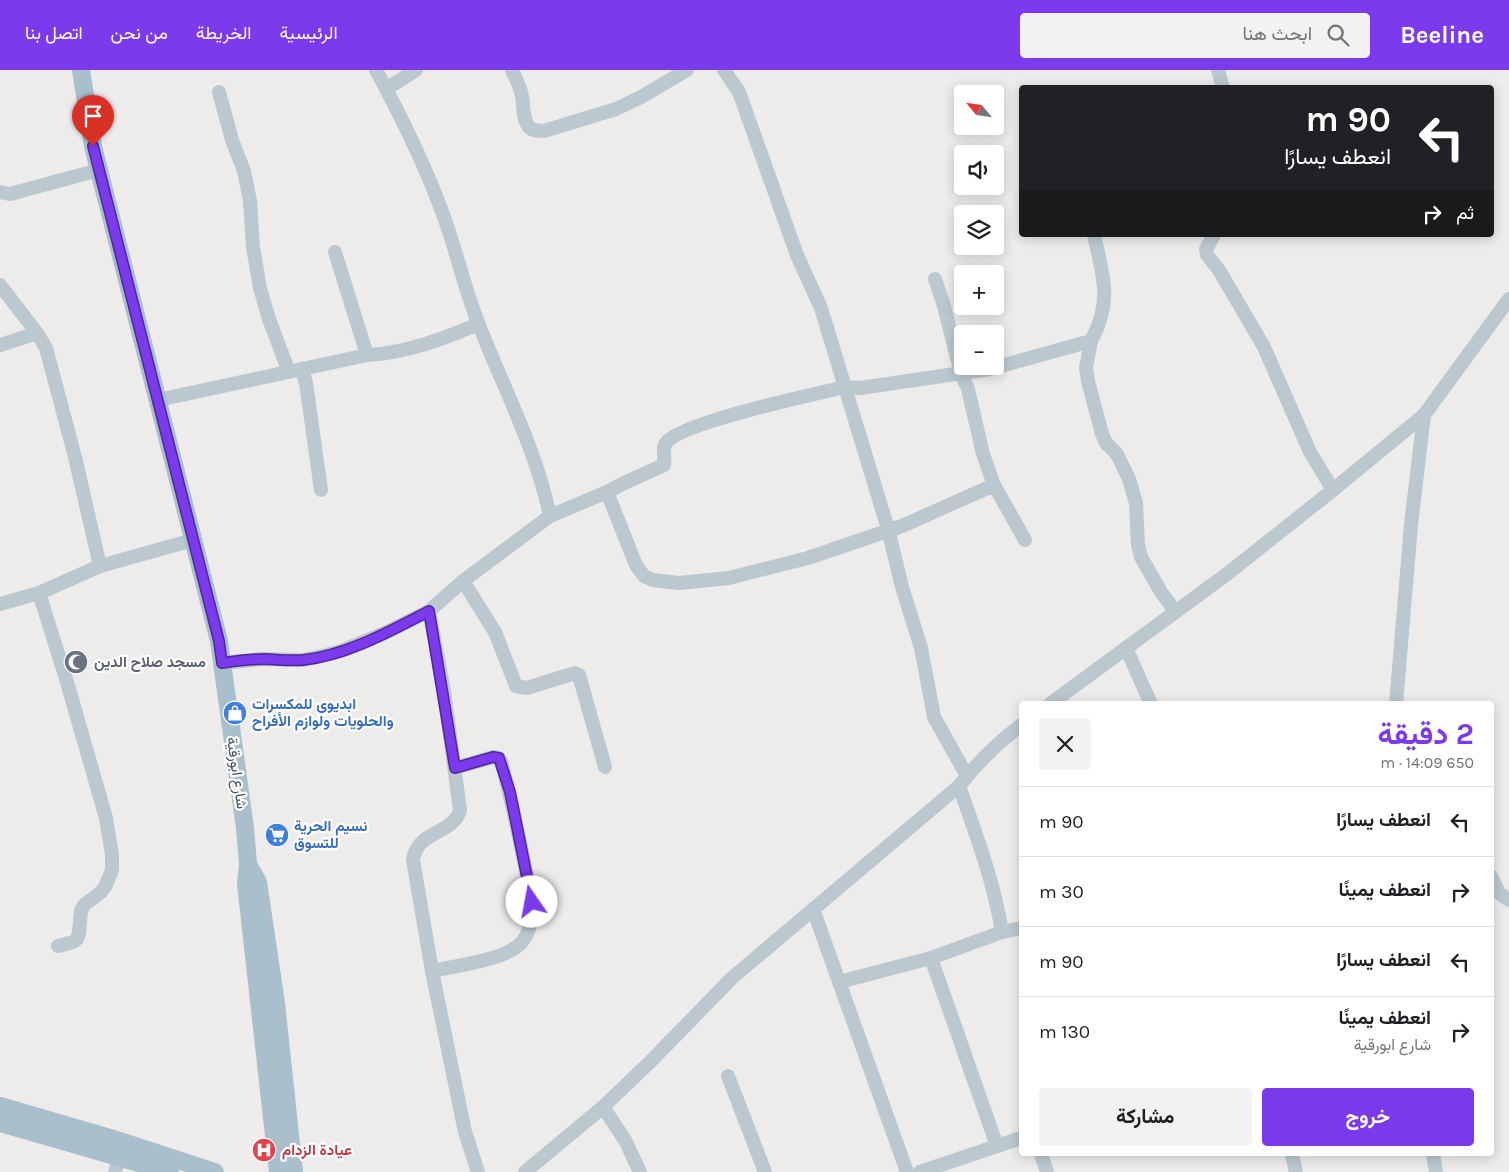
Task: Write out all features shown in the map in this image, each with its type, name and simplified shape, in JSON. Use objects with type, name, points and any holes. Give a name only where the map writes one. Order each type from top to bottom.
[{"type":"main road","name":"شارع ابورقية","points":[[81,70],[93,146],[219,641],[245,828],[248,864],[246,884],[278,1172]]},
{"type":"main road","name":"شارع ابورقية","points":[[248,864],[258,882],[276,1003],[294,1172]]},
{"type":"main road","points":[[0,1106],[120,1141],[215,1172]]},
{"type":"main road","points":[[0,1123],[117,1165],[170,1172]]},
{"type":"street","points":[[376,70],[424,166],[445,218],[478,324],[535,458],[550,516]]},
{"type":"street","points":[[386,89],[416,70]]},
{"type":"street","points":[[512,70],[518,83],[524,116],[528,126],[534,130],[544,131],[616,109],[641,97],[687,70]]},
{"type":"street","points":[[724,70],[739,92],[797,255],[821,308],[888,529],[902,587],[921,648],[934,717],[963,781],[999,914],[1002,932]]},
{"type":"street","points":[[1218,70],[1222,85]]},
{"type":"street","points":[[219,92],[232,140],[244,171],[250,201],[253,247],[260,288],[269,318],[295,370],[306,383],[321,490]]},
{"type":"street","points":[[0,192],[10,194],[99,170]]},
{"type":"street","points":[[1094,237],[1106,298],[1098,328],[1091,341],[1086,368],[1087,374],[1106,444],[1117,454],[1129,478],[1136,503],[1138,545],[1141,557],[1161,592],[1176,611]]},
{"type":"street","points":[[1213,237],[1206,249],[1207,254],[1219,270],[1264,347],[1310,452],[1333,490]]},
{"type":"street","points":[[334,252],[367,355]]},
{"type":"street","points":[[935,279],[954,345]]},
{"type":"street","points":[[0,285],[37,333],[46,348],[100,566]]},
{"type":"street","points":[[1054,701],[1227,574],[1424,415],[1509,299]]},
{"type":"street","points":[[158,400],[367,355],[387,354],[415,348],[478,324]]},
{"type":"street","points":[[0,345],[37,333]]},
{"type":"street","points":[[1004,365],[1091,341]]},
{"type":"street","points":[[222,663],[255,660],[303,660],[322,656],[341,651],[387,632],[429,611],[463,581],[550,516],[664,465],[663,452],[665,444],[675,435],[762,406],[846,387],[860,388],[954,374]]},
{"type":"street","points":[[962,375],[968,389],[983,454],[994,485],[1026,540]]},
{"type":"street","points":[[1396,701],[1411,525],[1424,415]]},
{"type":"street","points":[[607,492],[636,565],[644,576],[653,580],[679,583],[729,578],[808,558],[888,529],[902,526],[994,485]]},
{"type":"street","points":[[0,604],[39,593],[100,566],[193,540]]},
{"type":"street","points":[[463,581],[495,632],[516,686],[527,688],[575,673],[579,675],[605,767]]},
{"type":"street","points":[[39,593],[106,818],[112,855],[112,870],[105,887],[84,905],[81,911],[77,939],[58,946]]},
{"type":"street","points":[[429,611],[460,802],[458,816],[451,823],[417,846],[413,860],[432,971],[465,1132],[478,1172]]},
{"type":"street","points":[[1126,648],[1149,701]]},
{"type":"street","points":[[525,1172],[603,1107],[652,1061],[733,977],[963,781],[998,742],[1019,726]]},
{"type":"street","points":[[432,971],[498,956],[512,950],[527,936],[530,922],[532,902],[510,792],[501,761],[499,758],[493,757],[455,768]]},
{"type":"street","points":[[1494,886],[1502,896],[1509,900]]},
{"type":"street","points":[[813,909],[906,1172]]},
{"type":"street","points":[[839,982],[931,958],[1002,932],[1019,928]]},
{"type":"street","points":[[931,958],[997,1146]]},
{"type":"street","points":[[728,1076],[765,1172]]},
{"type":"street","points":[[603,1107],[625,1140],[640,1172]]},
{"type":"street","points":[[920,1172],[1019,1139]]},
{"type":"street","points":[[1042,1156],[1047,1172]]},
{"type":"street","points":[[1292,1156],[1296,1172]]},
{"type":"street","points":[[1433,1156],[1436,1172]]},
{"type":"place","name":"مسجد صلاح الدين","points":[[76,662]]},
{"type":"place","name":"ابديوي للمكسرات والحلويات ولوازم الأفراح","points":[[235,713]]},
{"type":"place","name":"نسيم الحرية للتسوق","points":[[277,835]]},
{"type":"place","name":"عيادة الزدام","points":[[264,1150]]},
{"type":"route","points":[[93,146],[219,641],[222,663],[262,659],[303,660],[322,656],[341,651],[387,632],[429,611],[444,691],[455,768],[493,757],[499,758],[501,761],[510,792],[532,902]]}]
